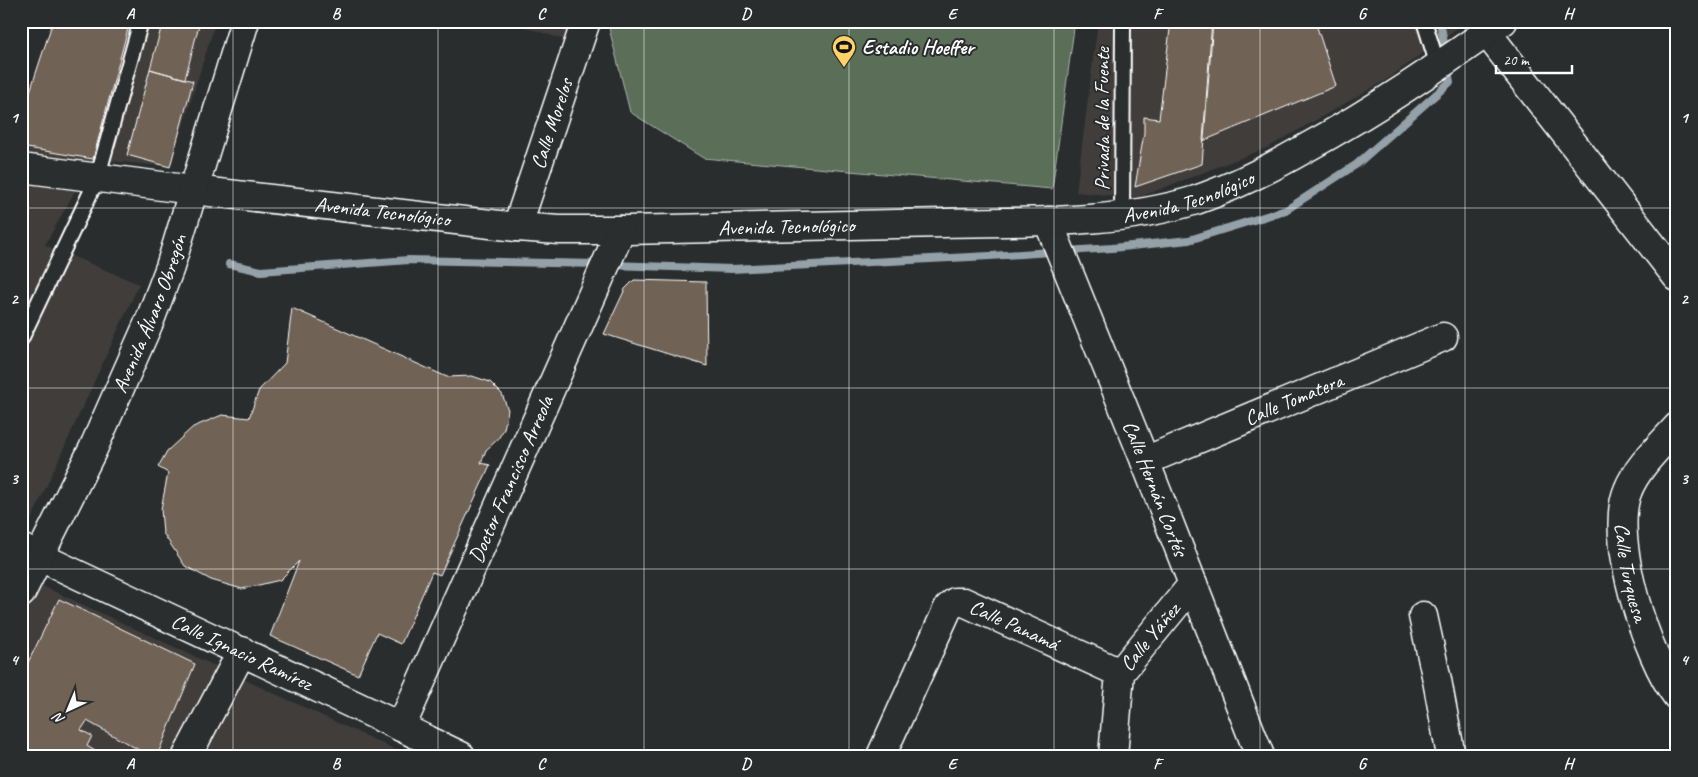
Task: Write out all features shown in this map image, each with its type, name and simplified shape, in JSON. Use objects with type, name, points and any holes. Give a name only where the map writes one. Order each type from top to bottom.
[{"type":"main road","name":"Avenida Álvaro Obregón","points":[[21,593],[30,552],[93,449],[150,320],[170,267],[246,21]]},
{"type":"main road","name":"Calle Morelos","points":[[517,227],[586,21]]},
{"type":"main road","name":"Avenida Tecnológico","points":[[21,168],[97,179],[517,227],[559,230],[1048,221],[1122,216],[1163,209],[1198,199],[1237,184],[1284,161],[1341,129],[1495,27]]},
{"type":"main road","points":[[1495,27],[1677,278]]},
{"type":"main road","name":"Calle Hernán Cortés","points":[[1048,221],[1146,462],[1260,756]]},
{"type":"main road","name":"Doctor Francisco Arreola","points":[[401,727],[621,230]]},
{"type":"main road","name":"Calle Tomatera","points":[[1146,462],[1443,337]]},
{"type":"main road","name":"Calle Turquesa","points":[[1677,427],[1644,463],[1627,490],[1622,521],[1624,554],[1634,598],[1649,644],[1666,682],[1677,696]]},
{"type":"main road","name":"Calle Ignacio Ramírez","points":[[30,552],[242,650],[461,756]]},
{"type":"main road","name":"Calle Yáñez","points":[[1113,756],[1120,673],[1193,584]]},
{"type":"main road","name":"Calle Panamá","points":[[881,756],[948,608],[955,602],[964,602],[1120,673]]},
{"type":"main road","points":[[1423,616],[1451,756]]},
{"type":"main road","points":[[187,756],[242,650]]},
{"type":"lane","points":[[21,339],[97,179],[141,21]]},
{"type":"lane","name":"Privada de la Fuente","points":[[1122,216],[1123,21]]},
{"type":"lane","points":[[1424,21],[1438,66]]},
{"type":"shaded area","points":[[54,21],[216,21],[170,167],[93,159],[45,245],[139,284],[26,531],[21,529],[21,120]]},
{"type":"shaded area","points":[[506,21],[571,21],[565,40]]},
{"type":"shaded area","points":[[1098,21],[1467,21],[1386,80],[1269,147],[1137,198],[1076,192]]},
{"type":"shaded area","points":[[21,576],[211,664],[409,756],[21,756]]},
{"type":"green space","name":"Estadio Hoeffer","points":[[609,21],[1075,21],[1052,189],[703,158],[630,112],[608,24]]},
{"type":"building","points":[[53,21],[130,21],[93,159],[21,147],[21,119]]},
{"type":"building","points":[[163,21],[200,21],[185,79],[150,69]]},
{"type":"building","points":[[1171,21],[1213,21],[1202,164],[1135,187],[1144,133],[1144,117],[1159,119]]},
{"type":"building","points":[[1212,21],[1315,21],[1336,86],[1203,141]]},
{"type":"building","points":[[150,69],[193,81],[170,167],[127,155]]},
{"type":"building","points":[[634,280],[706,282],[707,366],[604,334],[625,289]]},
{"type":"building","points":[[292,308],[447,377],[472,376],[490,382],[502,394],[508,410],[504,429],[498,439],[486,450],[481,463],[490,465],[440,575],[432,572],[401,644],[377,633],[358,675],[270,636],[299,561],[280,580],[242,589],[211,580],[185,566],[163,533],[161,509],[168,473],[158,467],[167,451],[193,427],[222,415],[249,418],[259,390],[285,363]]},
{"type":"building","points":[[59,599],[195,664],[157,756],[150,756],[87,721],[81,730],[92,736],[87,746],[103,756],[21,756],[21,677]]},
{"type":"waterway","points":[[1440,21],[1446,54]]},
{"type":"waterway","points":[[611,265],[732,269],[990,256],[1112,248],[1189,240],[1286,210],[1357,164],[1450,82],[1447,65]]},
{"type":"waterway","points":[[229,264],[261,271],[409,260],[599,264]]},
{"type":"place","name":"Estadio Hoeffer","points":[[844,68]]}]
